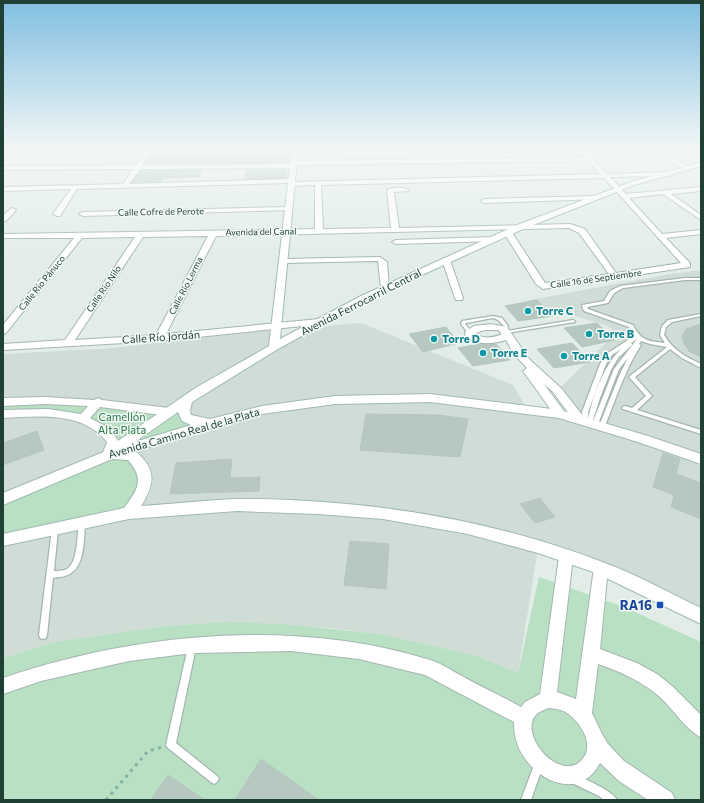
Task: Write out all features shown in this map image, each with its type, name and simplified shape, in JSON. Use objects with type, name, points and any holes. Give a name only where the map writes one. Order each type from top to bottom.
[{"type":"street","points":[[3,189],[64,186]]},
{"type":"street","points":[[57,214],[76,186]]},
{"type":"street","points":[[274,347],[284,262],[291,186]]},
{"type":"street","points":[[318,186],[319,231]]},
{"type":"street","points":[[614,186],[660,236],[701,232]]},
{"type":"street","name":"Avenida Ferrocarril Central","points":[[108,455],[186,400],[274,347],[385,288],[520,227],[597,198],[621,193],[630,186]]},
{"type":"street","points":[[621,193],[664,192],[701,188]]},
{"type":"street","points":[[395,229],[390,190],[406,190]]},
{"type":"street","points":[[664,192],[701,218]]},
{"type":"street","points":[[484,201],[597,198]]},
{"type":"street","name":"Calle Cofre de Perote","points":[[83,214],[288,209]]},
{"type":"street","points":[[3,219],[12,210]]},
{"type":"street","name":"Avenida del Canal","points":[[5,238],[80,235],[213,234],[570,226],[582,231],[612,272]]},
{"type":"street","name":"Calle 16 de Septiembre","points":[[508,233],[540,284],[543,286],[685,266],[687,264],[660,236]]},
{"type":"street","name":"Calle Río Lerma","points":[[159,338],[213,234]]},
{"type":"street","name":"Calle Río Pánuco","points":[[3,331],[80,235]]},
{"type":"street","name":"Calle Río Nilo","points":[[68,343],[140,235]]},
{"type":"street","points":[[396,242],[494,239]]},
{"type":"street","points":[[284,262],[380,259],[383,262],[385,288]]},
{"type":"street","points":[[446,260],[459,298]]},
{"type":"street","name":"Calle Río Jordán","points":[[3,347],[159,338],[319,322]]},
{"type":"street","points":[[470,332],[473,330],[494,326],[505,333],[525,361],[590,423]]},
{"type":"street","points":[[505,333],[560,414]]},
{"type":"street","name":"Avenida Camino Real de la Plata","points":[[3,500],[108,455],[213,423],[262,410],[335,400],[430,398],[560,414],[701,459]]},
{"type":"street","points":[[3,402],[68,400],[98,402],[169,412]]},
{"type":"street","points":[[186,400],[184,411],[186,418],[193,421],[213,423]]},
{"type":"street","points":[[83,420],[98,402]]},
{"type":"street","points":[[3,414],[38,412],[58,414],[83,420],[108,434],[113,442],[108,455],[131,455],[142,467],[146,475],[146,484],[141,496],[129,513]]},
{"type":"street","points":[[3,540],[129,513],[237,505],[318,508],[383,513],[468,528],[538,547],[600,568],[701,616]]},
{"type":"street","points":[[548,699],[566,557]]},
{"type":"street","points":[[583,715],[600,568]]},
{"type":"street","points":[[3,686],[41,673],[129,653],[193,644],[291,643],[359,651],[428,667],[524,718]]},
{"type":"street","points":[[591,654],[645,675],[674,700],[701,728]]},
{"type":"street","points":[[595,739],[596,752],[592,763],[581,773],[574,775],[562,775],[550,771],[539,763],[530,753],[524,741],[522,729],[524,718],[529,709],[537,702],[548,699],[560,701],[572,706],[583,715],[591,727],[601,750],[617,769],[665,800]]},
{"type":"lane","points":[[669,346],[649,343],[639,339],[631,326],[586,310],[584,306],[606,302],[612,292],[622,287],[685,279],[701,279]]},
{"type":"lane","points":[[701,315],[670,321],[664,326],[662,335],[669,346],[679,355],[701,366]]},
{"type":"lane","points":[[505,333],[573,321]]},
{"type":"lane","points":[[590,423],[629,359],[639,339]]},
{"type":"lane","points":[[590,423],[592,413],[610,366],[616,356],[639,339]]},
{"type":"lane","points":[[634,410],[649,396],[632,377],[669,346]]},
{"type":"lane","points":[[625,408],[701,432]]},
{"type":"lane","points":[[50,575],[69,571],[75,566],[78,560],[82,523]]},
{"type":"lane","points":[[43,635],[55,528]]},
{"type":"lane","points":[[193,644],[171,745],[214,779]]},
{"type":"lane","points":[[526,800],[539,763]]},
{"type":"lane","points":[[562,775],[582,783],[612,800]]},
{"type":"path","points":[[106,800],[148,751],[171,745]]},
{"type":"shaded area","points":[[701,270],[701,619],[538,548],[518,673],[477,656],[381,634],[329,628],[226,622],[165,626],[55,642],[3,658],[3,354],[114,348],[277,329],[276,345],[316,327],[361,323],[513,385],[528,410],[584,420],[561,387],[613,336],[612,329],[605,325],[525,301],[670,274]]},
{"type":"green space","name":"Camellón Alta Plata","points":[[186,400],[186,418],[213,423],[110,455],[131,455],[146,475],[129,513],[3,540],[3,499],[108,455],[108,434],[59,414],[3,414],[3,402],[17,401],[169,412]]},
{"type":"green space","points":[[539,577],[624,607],[701,642],[701,800],[3,800],[3,658],[55,642],[165,626],[226,622],[282,624],[381,634],[477,656],[518,673]]},
{"type":"building","name":"Torre C","points":[[537,300],[553,316],[518,321],[505,306]]},
{"type":"building","name":"Torre B","points":[[597,323],[615,340],[582,347],[564,328]]},
{"type":"building","points":[[701,324],[701,357],[689,351],[684,344],[682,337],[686,329]]},
{"type":"building","name":"Torre D","points":[[446,327],[459,343],[423,352],[409,334]]},
{"type":"building","name":"Torre A","points":[[572,343],[590,362],[554,368],[537,349]]},
{"type":"building","name":"Torre E","points":[[479,344],[496,344],[510,360],[473,366],[458,348]]},
{"type":"building","points":[[366,414],[438,415],[468,419],[460,457],[360,450]]},
{"type":"building","points":[[37,431],[44,450],[3,465],[3,443]]},
{"type":"building","points":[[663,453],[680,459],[676,474],[701,483],[701,519],[671,507],[674,495],[653,487]]},
{"type":"building","points":[[232,459],[230,478],[260,477],[259,491],[170,494],[176,463]]},
{"type":"building","points":[[540,498],[555,517],[535,523],[520,504]]},
{"type":"building","points":[[350,541],[389,544],[386,589],[344,585]]},
{"type":"building","points":[[261,759],[319,800],[235,800]]},
{"type":"building","points":[[168,775],[205,800],[151,800]]},
{"type":"place","name":"Torre C","points":[[528,311]]},
{"type":"place","name":"Torre B","points":[[589,334]]},
{"type":"place","name":"Torre D","points":[[434,339]]},
{"type":"place","name":"Torre E","points":[[483,353]]},
{"type":"place","name":"Torre A","points":[[564,356]]},
{"type":"place","name":"RA16","points":[[660,605]]}]
